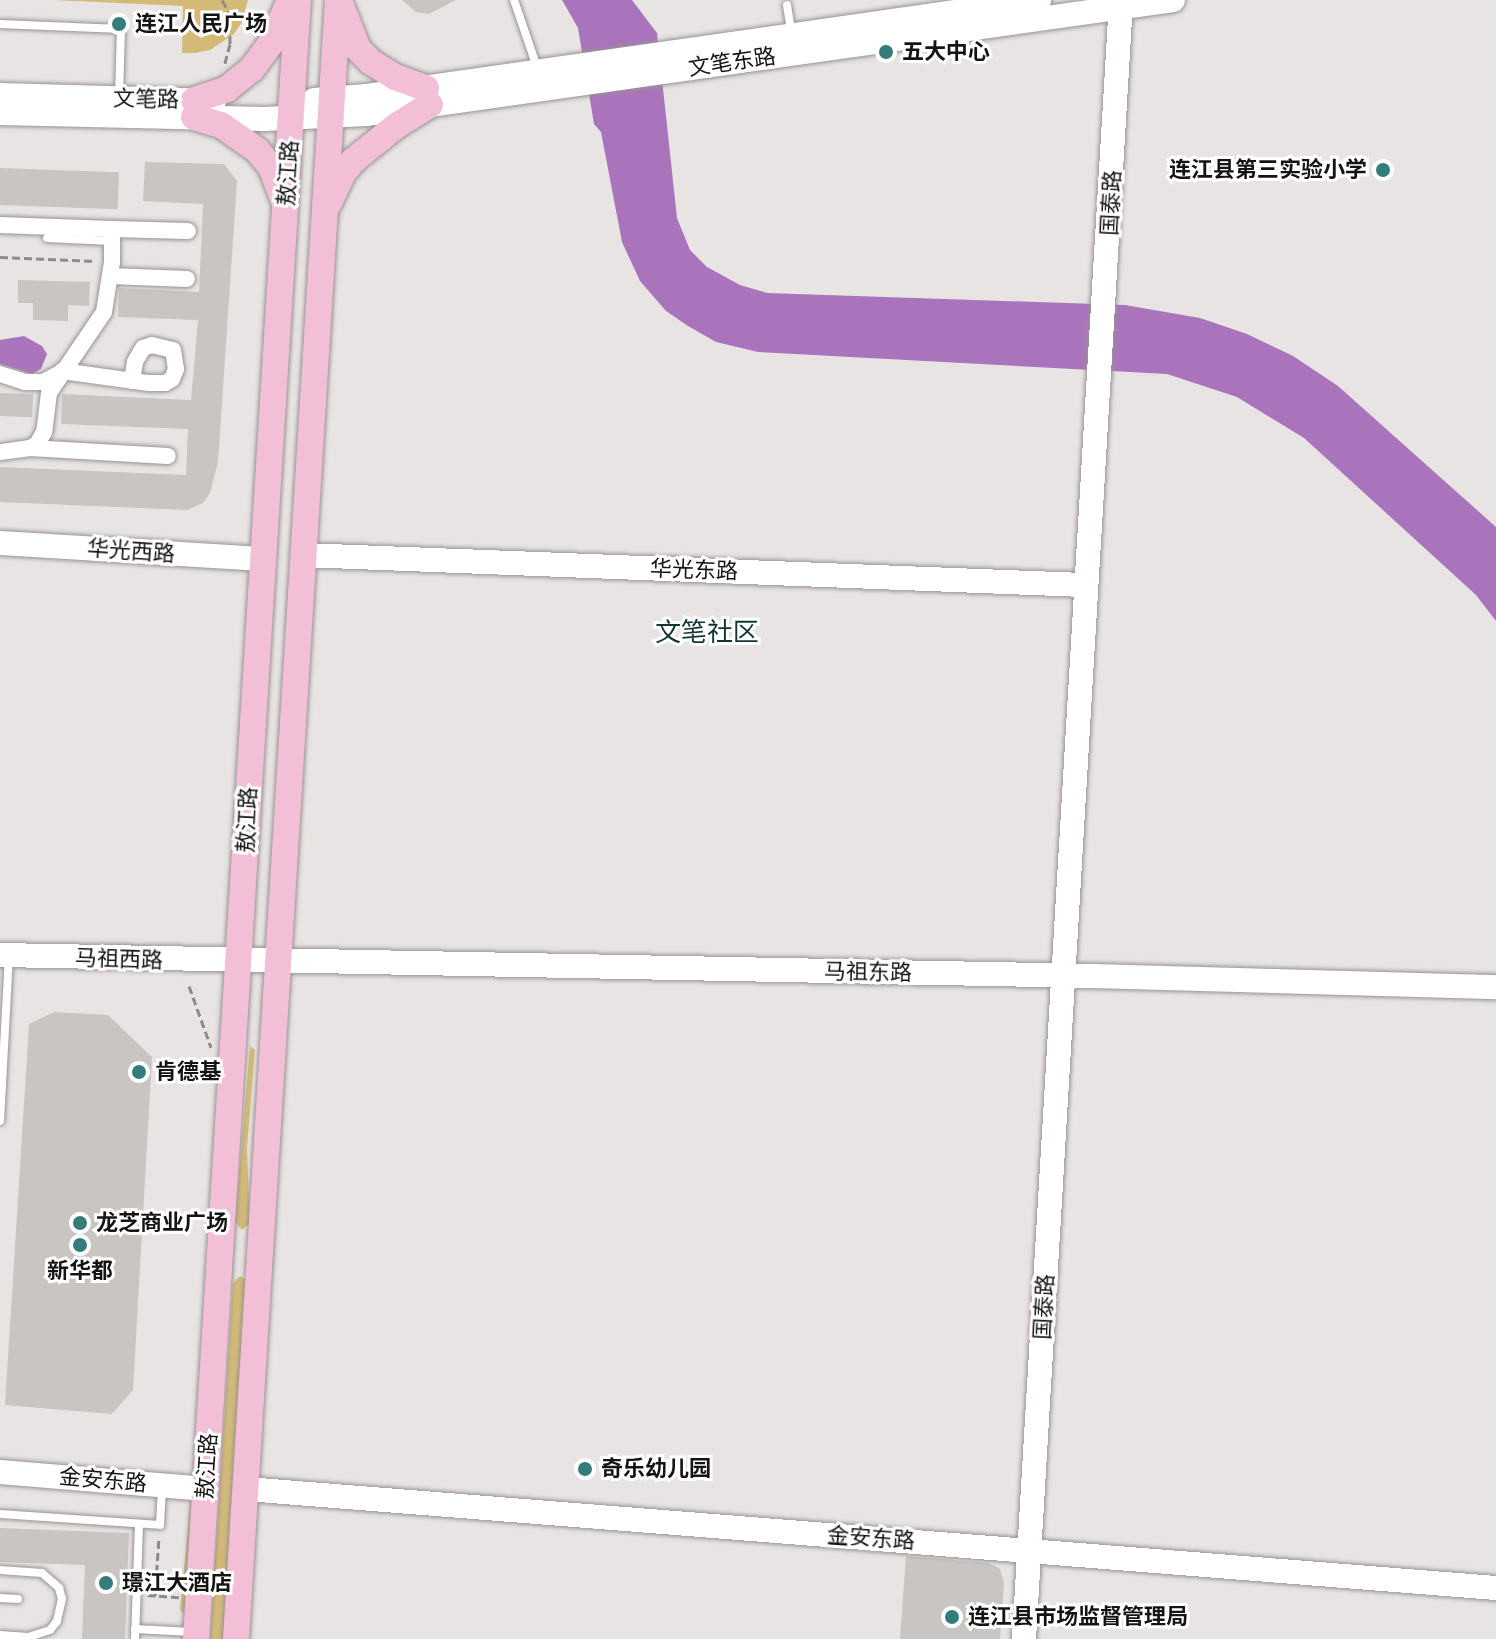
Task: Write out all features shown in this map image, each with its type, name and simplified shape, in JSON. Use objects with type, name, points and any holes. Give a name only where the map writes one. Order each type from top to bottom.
[{"type":"main road","points":[[285,216],[282,193],[271,167],[257,150],[194,109],[252,69],[271,43],[290,0]]},
{"type":"main road","name":"敖江路","points":[[196,1636],[298,0]]},
{"type":"main road","points":[[323,222],[333,190],[354,160],[428,96],[395,77],[358,49],[344,20],[340,0]]},
{"type":"main road","name":"敖江路","points":[[236,1639],[276,962],[340,0]]},
{"type":"street","name":"文笔东路","points":[[663,63],[792,36],[1039,0]]},
{"type":"street","name":"文笔东路","points":[[291,110],[428,96],[663,63],[1121,4],[1173,0]]},
{"type":"street","name":"国泰路","points":[[1024,1639],[1121,4]]},
{"type":"street","name":"文笔东路","points":[[428,96],[539,72],[584,74]]},
{"type":"street","name":"文笔路","points":[[0,95],[119,98],[194,109]]},
{"type":"street","name":"文笔路","points":[[0,113],[291,110]]},
{"type":"street","points":[[0,225],[112,235],[188,231]]},
{"type":"street","points":[[30,448],[44,432],[49,393],[104,312],[111,269],[112,235]]},
{"type":"street","points":[[111,269],[187,279]]},
{"type":"street","points":[[0,374],[33,382],[43,382],[61,372],[132,381]]},
{"type":"street","points":[[0,452],[30,448],[168,456]]},
{"type":"street","name":"华光西路","points":[[0,543],[263,559]]},
{"type":"street","name":"华光东路","points":[[303,555],[1085,585]]},
{"type":"street","name":"马祖西路","points":[[4,956],[239,961]]},
{"type":"street","name":"马祖东路","points":[[239,961],[1496,987]]},
{"type":"street","name":"金安东路","points":[[0,1472],[206,1489]]},
{"type":"street","name":"金安东路","points":[[246,1489],[1496,1588]]},
{"type":"lane","points":[[514,0],[539,72]]},
{"type":"lane","points":[[787,5],[792,36]]},
{"type":"lane","points":[[0,24],[121,29],[119,98]]},
{"type":"lane","points":[[47,238],[112,235]]},
{"type":"lane","points":[[0,1121],[4,956]]},
{"type":"lane","points":[[0,1514],[160,1525],[162,1485]]},
{"type":"lane","points":[[135,1639],[139,1524]]},
{"type":"lane","points":[[0,1570],[42,1573],[59,1588],[62,1599],[57,1621],[50,1630],[28,1637],[0,1635]]},
{"type":"lane","points":[[0,1598],[18,1599]]},
{"type":"lane","points":[[135,1629],[196,1636]]},
{"type":"path","points":[[222,0],[229,12],[230,44],[225,63]]},
{"type":"path","points":[[0,257],[111,269]]},
{"type":"path","points":[[160,1525],[152,1596],[179,1597]]},
{"type":"shaded area","points":[[53,0],[248,0],[242,22],[234,34],[210,50],[182,53],[183,6]]},
{"type":"shaded area","points":[[562,0],[632,0],[657,33],[677,218],[690,250],[707,267],[740,285],[767,293],[1125,305],[1200,318],[1247,334],[1293,356],[1338,386],[1496,527],[1496,621],[1476,595],[1304,438],[1237,397],[1167,374],[758,352],[716,342],[688,326],[666,311],[640,281],[622,242],[601,132],[594,124],[578,28]]},
{"type":"shaded area","points":[[24,336],[42,346],[47,354],[41,369],[32,374],[0,364],[0,340]]},
{"type":"shaded area","points":[[250,1046],[255,1050],[247,1148],[250,1223],[242,1230],[235,1222]]},
{"type":"shaded area","points":[[240,1276],[246,1280],[226,1639],[210,1639],[233,1283]]},
{"type":"shaded area","points":[[191,1497],[194,1497],[184,1614],[180,1610]]},
{"type":"building","points":[[402,0],[456,0],[429,14],[416,12]]},
{"type":"building","points":[[145,162],[224,164],[237,181],[218,462],[210,493],[203,503],[187,510],[0,502],[0,467],[186,475],[188,429],[61,424],[62,394],[191,400],[198,320],[118,317],[119,288],[199,292],[203,204],[143,201]]},
{"type":"building","points":[[0,168],[119,172],[118,209],[0,205]]},
{"type":"building","points":[[18,280],[90,282],[89,306],[68,305],[68,321],[33,320],[33,303],[18,303]]},
{"type":"building","points":[[0,393],[33,394],[32,417],[0,416]]},
{"type":"building","name":"龙芝商业广场","points":[[54,1012],[108,1015],[152,1057],[133,1390],[112,1414],[5,1405],[29,1024]]},
{"type":"building","name":"璟江大酒店","points":[[0,1528],[129,1533],[125,1639],[82,1639],[85,1565],[0,1562]]},
{"type":"building","name":"连江县市场监督管理局","points":[[906,1556],[989,1563],[1000,1569],[1004,1583],[1000,1639],[900,1639]]},
{"type":"place","name":"连江人民广场","points":[[119,24]]},
{"type":"place","name":"五大中心","points":[[886,52]]},
{"type":"place","name":"连江县第三实验小学","points":[[1383,170]]},
{"type":"place","name":"肯德基","points":[[139,1072]]},
{"type":"place","name":"龙芝商业广场","points":[[80,1223]]},
{"type":"place","name":"新华都","points":[[80,1245]]},
{"type":"place","name":"奇乐幼儿园","points":[[585,1469]]},
{"type":"place","name":"璟江大酒店","points":[[106,1583]]},
{"type":"place","name":"连江县市场监督管理局","points":[[952,1617]]},
{"type":"district","name":"文笔社区","points":[[707,633]]}]
